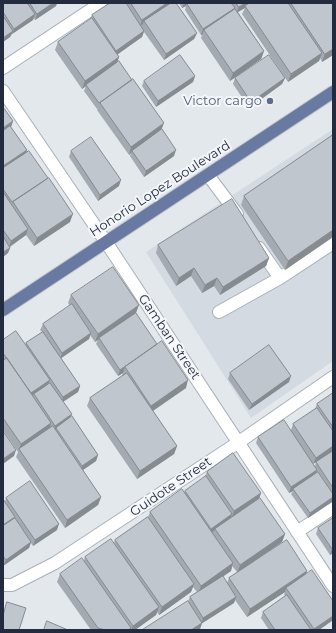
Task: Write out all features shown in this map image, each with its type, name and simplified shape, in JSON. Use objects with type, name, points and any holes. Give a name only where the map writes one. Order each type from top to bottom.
[{"type":"main road","name":"Honorio Lopez Boulevard","points":[[3,310],[333,92]]},
{"type":"street","points":[[3,68],[101,3]]},
{"type":"street","name":"Gamban Street","points":[[3,91],[106,242],[333,586]]},
{"type":"street","points":[[208,175],[222,192],[244,225]]},
{"type":"street","points":[[253,238],[280,278]]},
{"type":"street","points":[[219,312],[280,278],[333,243]]},
{"type":"street","name":"Guidote Street","points":[[3,585],[12,585],[55,563],[239,442],[333,377]]},
{"type":"street","points":[[296,532],[333,508]]},
{"type":"shaded area","points":[[333,129],[333,361],[251,418],[146,252]]},
{"type":"building","points":[[3,3],[27,3],[35,14],[14,29],[3,12]]},
{"type":"building","points":[[30,3],[53,3],[37,14]]},
{"type":"building","points":[[110,3],[126,3],[144,31],[116,51],[92,15]]},
{"type":"building","points":[[131,3],[167,3],[142,20]]},
{"type":"building","points":[[171,3],[176,3],[197,33],[166,54],[144,21]]},
{"type":"building","points":[[231,3],[235,8],[203,29],[187,4]]},
{"type":"building","points":[[236,3],[245,3],[239,7]]},
{"type":"building","points":[[250,3],[288,3],[322,53],[291,74],[245,6]]},
{"type":"building","points":[[291,3],[333,3],[333,49],[325,54]]},
{"type":"building","points":[[235,9],[264,51],[233,73],[204,30]]},
{"type":"building","points":[[3,16],[13,31],[3,38]]},
{"type":"building","points":[[92,18],[119,57],[85,81],[58,42]]},
{"type":"building","points":[[180,55],[195,76],[158,101],[144,81]]},
{"type":"building","points":[[269,55],[285,78],[251,102],[235,78]]},
{"type":"building","points":[[119,61],[132,80],[99,103],[86,85]]},
{"type":"building","points":[[133,79],[164,123],[131,147],[100,103]]},
{"type":"building","points":[[3,107],[13,121],[3,128]]},
{"type":"building","points":[[10,126],[27,150],[3,166],[3,131]]},
{"type":"building","points":[[162,129],[176,150],[146,171],[132,151]]},
{"type":"building","points":[[333,135],[333,230],[288,261],[244,196]]},
{"type":"building","points":[[91,137],[121,180],[100,195],[71,151]]},
{"type":"building","points":[[29,151],[48,178],[12,202],[3,189],[3,168]]},
{"type":"building","points":[[49,178],[73,214],[37,238],[13,202]]},
{"type":"building","points":[[3,192],[28,229],[11,241],[3,230]]},
{"type":"building","points":[[232,199],[269,258],[223,287],[217,278],[205,285],[194,268],[179,278],[158,245]]},
{"type":"building","points":[[3,236],[10,248],[3,252]]},
{"type":"building","points":[[113,267],[139,305],[98,334],[71,295]]},
{"type":"building","points":[[72,304],[91,333],[62,353],[43,324]]},
{"type":"building","points":[[136,313],[157,344],[120,370],[99,338]]},
{"type":"building","points":[[16,331],[50,380],[31,393],[3,353],[3,340]]},
{"type":"building","points":[[43,332],[80,386],[63,397],[26,343]]},
{"type":"building","points":[[162,341],[188,380],[151,406],[125,367]]},
{"type":"building","points":[[269,345],[291,376],[252,404],[230,373]]},
{"type":"building","points":[[7,358],[51,423],[21,444],[3,418],[3,361]]},
{"type":"building","points":[[127,373],[177,446],[140,471],[90,398]]},
{"type":"building","points":[[50,383],[72,414],[55,426],[34,394]]},
{"type":"building","points":[[333,393],[333,427],[317,404]]},
{"type":"building","points":[[317,408],[333,431],[333,446],[316,458],[293,424]]},
{"type":"building","points":[[72,416],[98,455],[82,466],[56,428]]},
{"type":"building","points":[[284,420],[317,470],[291,487],[258,437]]},
{"type":"building","points":[[53,426],[101,497],[67,520],[19,449]]},
{"type":"building","points":[[3,431],[16,450],[3,459]]},
{"type":"building","points":[[333,451],[333,488],[316,462]]},
{"type":"building","points":[[233,453],[261,493],[234,511],[207,472]]},
{"type":"building","points":[[318,472],[333,494],[333,497],[310,513],[293,489]]},
{"type":"building","points":[[206,476],[232,514],[211,529],[185,491]]},
{"type":"building","points":[[30,481],[59,524],[35,540],[6,498]]},
{"type":"building","points":[[182,489],[233,563],[201,586],[150,512]]},
{"type":"building","points":[[260,498],[285,534],[240,565],[215,529]]},
{"type":"building","points":[[3,499],[15,517],[3,525]]},
{"type":"building","points":[[148,517],[194,584],[162,607],[115,540]]},
{"type":"building","points":[[15,518],[31,542],[6,560],[3,556],[3,526]]},
{"type":"building","points":[[333,518],[333,548],[332,549],[318,528]]},
{"type":"building","points":[[111,539],[159,607],[133,626],[85,557]]},
{"type":"building","points":[[287,540],[307,571],[250,609],[229,578]]},
{"type":"building","points":[[82,558],[131,628],[128,630],[105,630],[98,628],[60,574]]},
{"type":"building","points":[[312,570],[333,601],[333,616],[314,629],[286,588]]},
{"type":"building","points":[[223,576],[236,597],[203,618],[190,597]]},
{"type":"building","points":[[287,595],[311,630],[275,630],[263,612]]},
{"type":"building","points":[[188,601],[202,623],[191,630],[142,630]]},
{"type":"building","points":[[7,602],[26,608],[19,630],[3,630],[3,616]]},
{"type":"building","points":[[47,621],[68,630],[44,630]]},
{"type":"place","name":"Victor cargo","points":[[270,101]]}]
